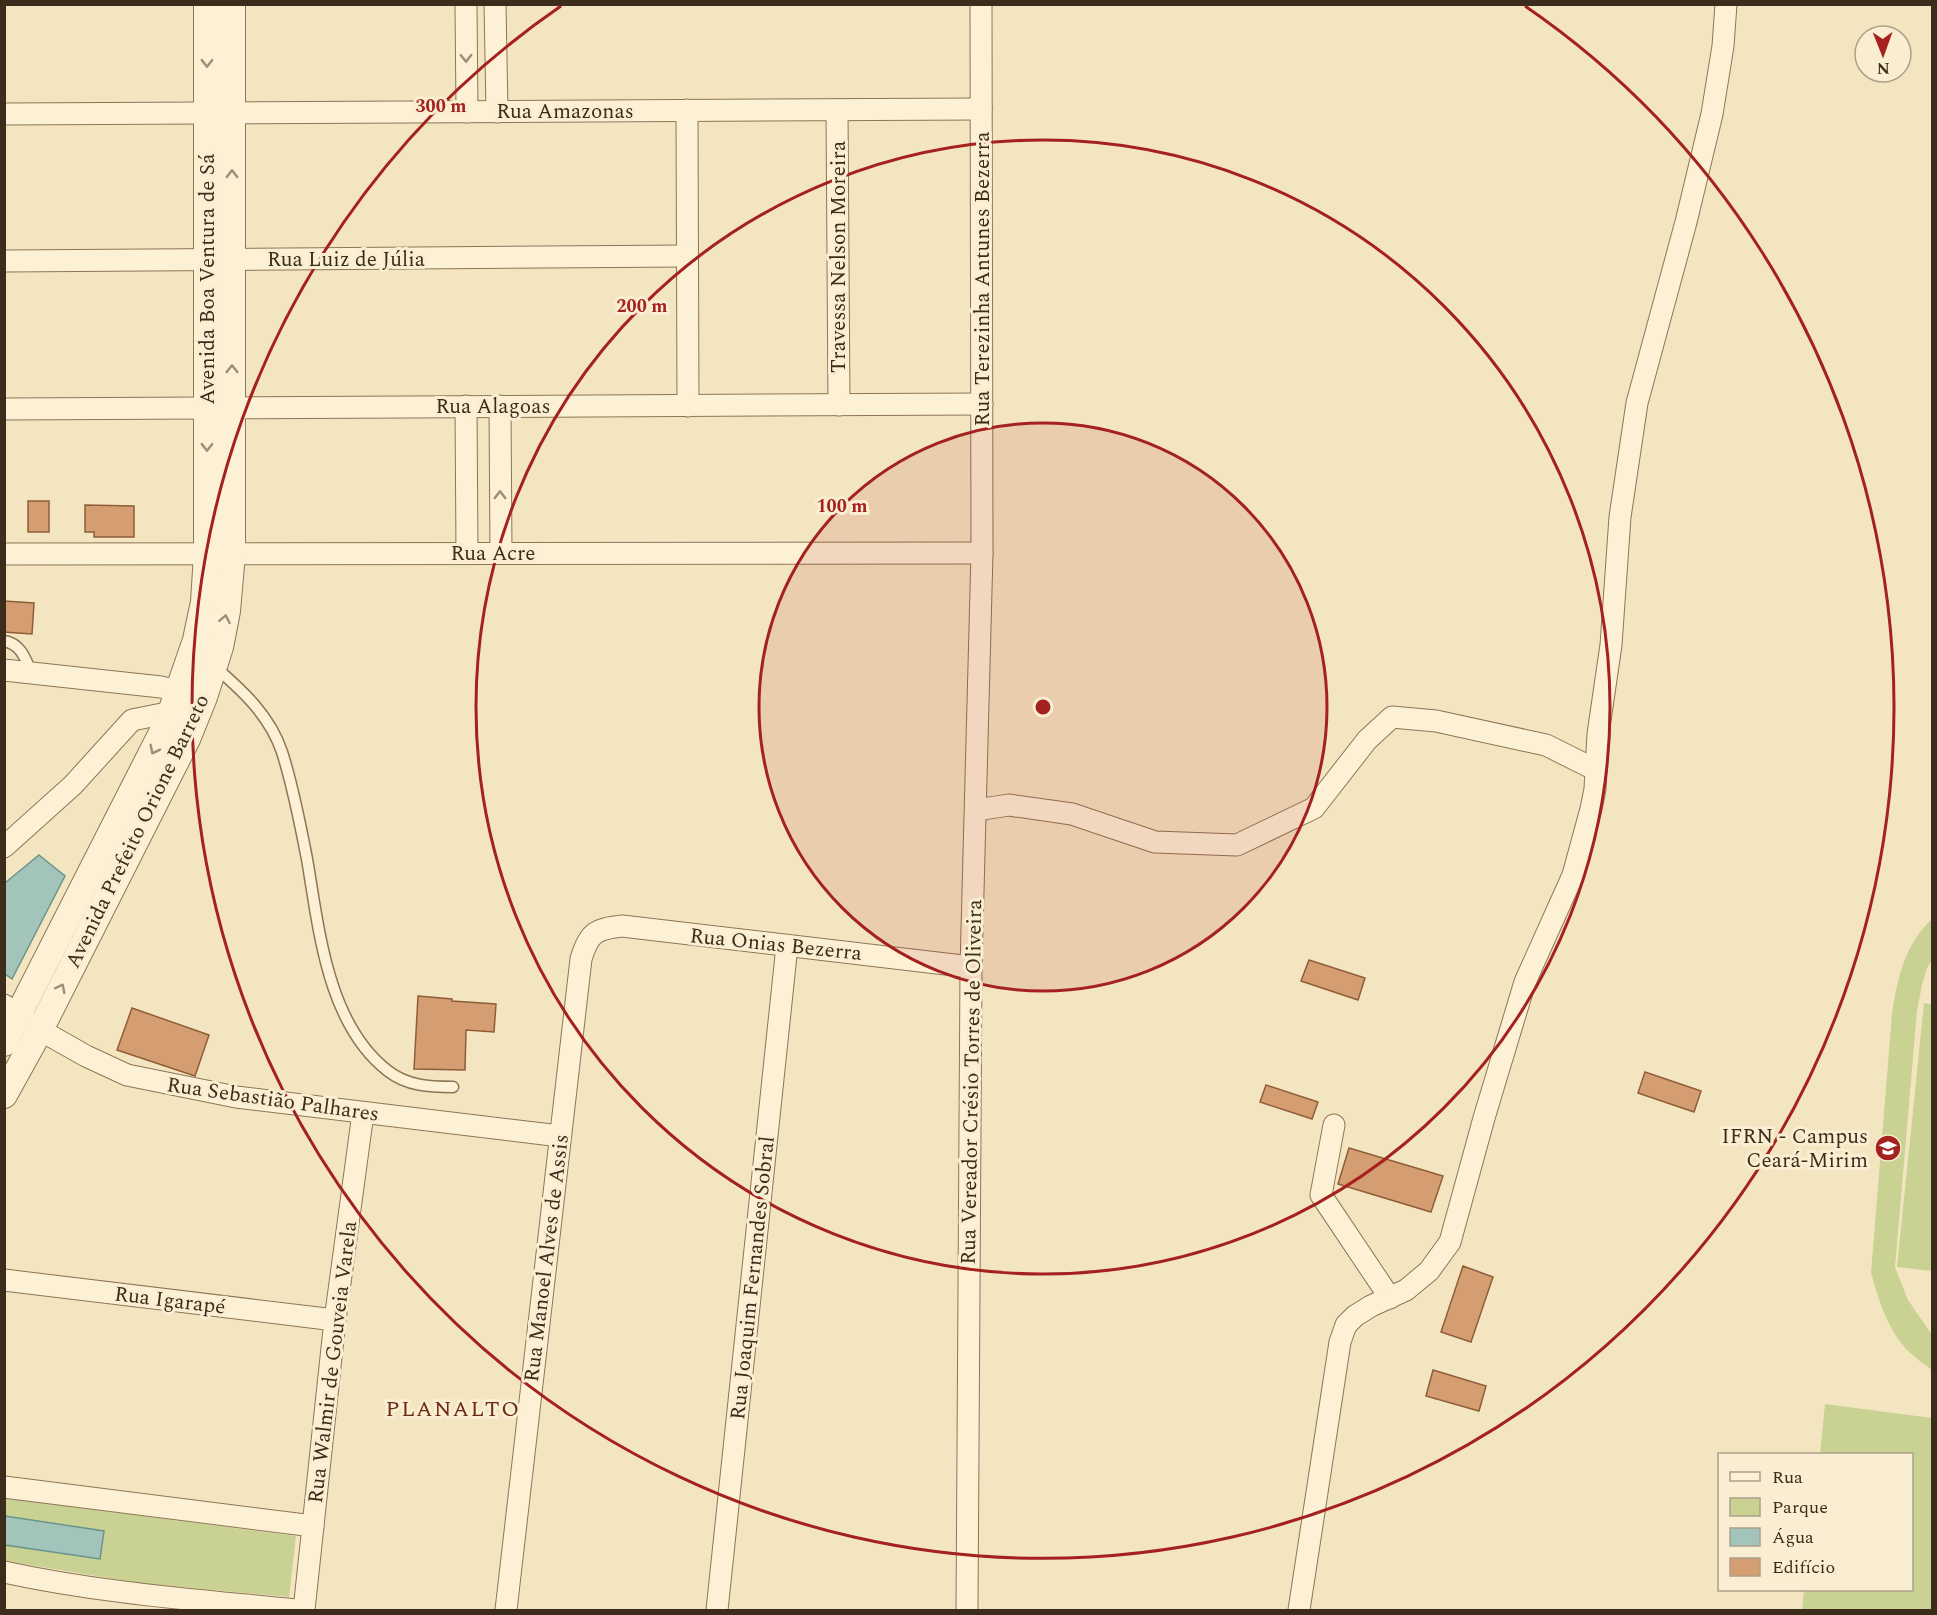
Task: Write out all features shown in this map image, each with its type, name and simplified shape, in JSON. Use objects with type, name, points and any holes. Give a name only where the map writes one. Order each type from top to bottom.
[{"type":"street","name":"Avenida Boa Ventura de Sá","points":[[207,4],[207,260],[232,554]]},
{"type":"street","name":"Avenida Boa Ventura de Sá","points":[[207,554],[232,260],[232,4]]},
{"type":"street","points":[[466,4],[467,112]]},
{"type":"street","points":[[495,4],[497,112]]},
{"type":"street","name":"Rua Terezinha Antunes Bezerra","points":[[981,4],[982,553]]},
{"type":"street","points":[[1299,1611],[1340,1342],[1346,1325],[1371,1306],[1407,1290],[1429,1271],[1450,1242],[1525,982],[1573,875],[1591,809],[1598,734],[1611,645],[1620,517],[1637,403],[1669,287],[1712,114],[1723,46],[1726,4]]},
{"type":"street","name":"Rua Amazonas","points":[[4,114],[981,109]]},
{"type":"street","points":[[687,110],[688,406]]},
{"type":"street","name":"Travessa Nelson Moreira","points":[[837,110],[839,405]]},
{"type":"street","name":"Rua Luiz de Júlia","points":[[4,261],[687,256]]},
{"type":"street","name":"Rua Alagoas","points":[[4,409],[982,404]]},
{"type":"street","points":[[466,406],[467,553]]},
{"type":"street","points":[[500,406],[501,553]]},
{"type":"street","name":"Rua Acre","points":[[4,554],[982,553]]},
{"type":"street","name":"Rua Vereador Crésio Torres de Oliveira","points":[[967,1611],[971,968],[982,553]]},
{"type":"street","name":"Avenida Prefeito Orione Barreto","points":[[4,1043],[167,778],[204,602],[207,554]]},
{"type":"street","name":"Avenida Prefeito Orione Barreto","points":[[4,1095],[21,1017],[148,762],[185,700],[215,667],[227,611],[232,554]]},
{"type":"street","points":[[4,669],[185,700]]},
{"type":"street","points":[[4,847],[73,785],[132,720],[185,700]]},
{"type":"street","points":[[976,810],[1009,805],[1072,814],[1155,842],[1238,844],[1314,808],[1367,740],[1392,717],[1436,722],[1546,745],[1596,771]]},
{"type":"street","name":"Rua Onias Bezerra","points":[[586,942],[592,934],[605,928],[622,927],[971,968]]},
{"type":"street","name":"Rua Manoel Alves de Assis","points":[[506,1611],[581,959],[586,942]]},
{"type":"street","name":"Rua Joaquim Fernandes Sobral","points":[[717,1611],[787,946]]},
{"type":"street","name":"Rua Sebastião Palhares","points":[[21,1017],[86,1056],[127,1075],[236,1097],[560,1136]]},
{"type":"street","name":"Rua Walmir de Gouveia Varela","points":[[303,1611],[335,1320],[363,1113]]},
{"type":"street","points":[[1334,1125],[1321,1196],[1390,1298]]},
{"type":"street","name":"Rua Igarapé","points":[[4,1280],[335,1320]]},
{"type":"street","points":[[4,1487],[313,1526]]},
{"type":"street","points":[[4,1572],[34,1579],[295,1611]]},
{"type":"lane","points":[[4,641],[12,642],[19,647],[30,672]]},
{"type":"lane","points":[[215,667],[262,712],[281,750],[298,814],[326,966],[343,1013],[367,1052],[389,1072],[410,1083],[429,1087],[453,1087]]},
{"type":"green space","points":[[1932,919],[1932,960],[1922,985],[1917,1011],[1895,1267],[1908,1300],[1932,1335],[1932,1370],[1907,1350],[1894,1332],[1871,1273],[1894,1001],[1909,951],[1915,939]]},
{"type":"green space","points":[[1924,1003],[1932,1004],[1932,1271],[1897,1267]]},
{"type":"green space","points":[[1825,1404],[1932,1418],[1932,1610],[1802,1610],[1804,1591],[1913,1591],[1913,1453],[1820,1453]]},
{"type":"green space","points":[[5,1498],[296,1536],[289,1597],[139,1583],[5,1561]]},
{"type":"water","points":[[39,855],[65,876],[12,979],[5,974],[5,883]]},
{"type":"water","points":[[5,1516],[104,1531],[100,1559],[5,1545]]},
{"type":"building","points":[[28,501],[49,501],[49,532],[28,532]]},
{"type":"building","points":[[85,505],[134,506],[134,537],[94,537],[94,532],[85,532]]},
{"type":"building","points":[[4,601],[34,603],[32,634],[4,632]]},
{"type":"building","points":[[1309,960],[1365,978],[1358,1000],[1301,981]]},
{"type":"building","points":[[418,996],[496,1004],[494,1032],[466,1030],[465,1070],[414,1069]]},
{"type":"building","points":[[132,1008],[209,1035],[195,1076],[117,1050]]},
{"type":"building","points":[[1645,1072],[1701,1091],[1694,1112],[1638,1093]]},
{"type":"building","points":[[1266,1085],[1318,1102],[1312,1119],[1260,1102]]},
{"type":"building","points":[[1349,1148],[1443,1176],[1431,1212],[1338,1184]]},
{"type":"building","points":[[1463,1266],[1493,1277],[1471,1342],[1441,1332]]},
{"type":"building","points":[[1433,1370],[1486,1386],[1479,1411],[1426,1396]]},
{"type":"place","name":"IFRN - Campus Ceará-Mirim","points":[[1888,1148]]},
{"type":"district","name":"PLANALTO","points":[[453,1408]]}]
